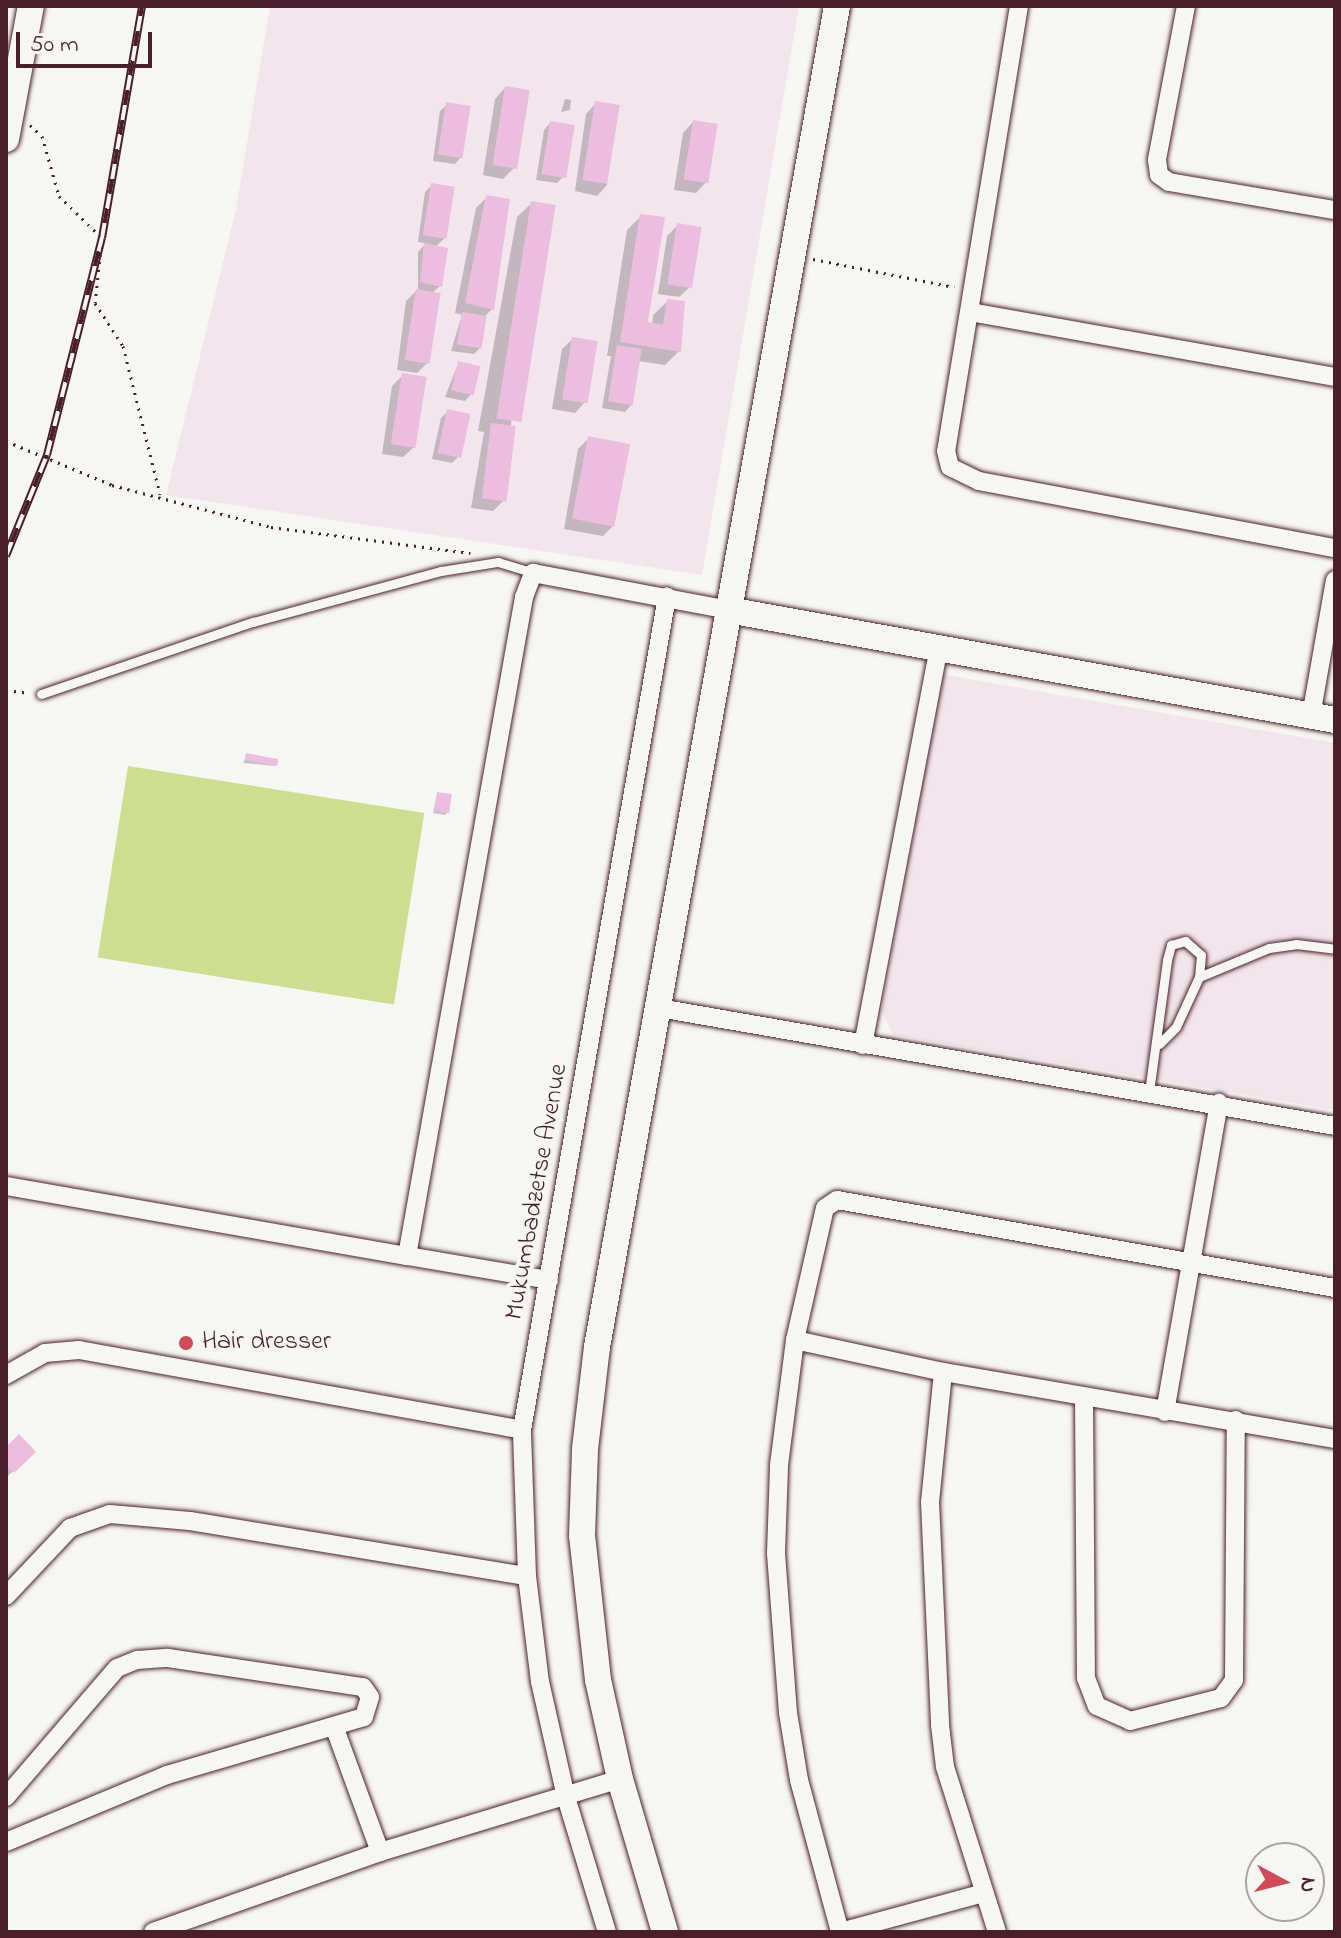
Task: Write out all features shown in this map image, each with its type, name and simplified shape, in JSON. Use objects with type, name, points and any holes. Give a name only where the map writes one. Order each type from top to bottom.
[{"type":"street","points":[[6,139],[31,6]]},
{"type":"street","points":[[665,1932],[620,1779],[591,1619],[582,1536],[584,1463],[597,1347],[837,6]]},
{"type":"street","points":[[1019,6],[946,451],[950,467],[961,476],[1335,548]]},
{"type":"street","points":[[1186,6],[1157,160],[1159,175],[1169,182],[1335,210]]},
{"type":"street","points":[[970,312],[1335,377]]},
{"type":"street","points":[[407,1256],[503,702],[520,612],[533,573],[1323,718],[1335,580]]},
{"type":"street","name":"Mukumbadzetse Avenue","points":[[607,1932],[566,1797],[540,1682],[527,1576],[522,1430],[667,597]]},
{"type":"street","points":[[863,1045],[939,648]]},
{"type":"street","points":[[659,1008],[1219,1103],[1335,1126]]},
{"type":"street","points":[[1165,1412],[1219,1103]]},
{"type":"street","points":[[6,1186],[549,1280]]},
{"type":"street","points":[[984,1893],[840,1932],[799,1780],[780,1635],[776,1553],[779,1465],[795,1340],[818,1224],[837,1200],[1335,1288]]},
{"type":"street","points":[[795,1340],[1084,1398],[1236,1420],[1335,1439]]},
{"type":"street","points":[[6,1375],[45,1353],[79,1350],[522,1430]]},
{"type":"street","points":[[943,1372],[930,1502],[936,1679],[945,1767],[997,1932]]},
{"type":"street","points":[[1084,1398],[1086,1678],[1097,1706],[1130,1721],[1221,1698],[1234,1680],[1236,1420]]},
{"type":"street","points":[[6,1596],[70,1528],[110,1514],[190,1521],[527,1576]]},
{"type":"street","points":[[6,1797],[117,1668],[137,1660],[168,1658],[363,1687],[370,1703],[364,1717],[167,1775],[6,1842]]},
{"type":"street","points":[[334,1726],[380,1852]]},
{"type":"street","points":[[153,1932],[380,1852],[620,1779]]},
{"type":"lane","points":[[41,694],[253,622],[441,571],[498,562],[533,573]]},
{"type":"lane","points":[[1149,1092],[1159,1044],[1171,945],[1185,941],[1197,949],[1199,977],[1176,1027],[1159,1044]]},
{"type":"lane","points":[[1199,977],[1269,948],[1296,944],[1335,949]]},
{"type":"path","points":[[12,110],[42,136],[59,196],[102,238],[95,303],[123,346],[160,496]]},
{"type":"path","points":[[793,255],[972,291]]},
{"type":"path","points":[[6,441],[112,485],[271,527],[458,549],[498,562]]},
{"type":"path","points":[[6,690],[41,694]]},
{"type":"shaded area","points":[[270,6],[799,6],[702,575],[166,495],[236,209]]},
{"type":"shaded area","points":[[941,674],[1335,743],[1335,1110],[893,1035],[882,1011]]},
{"type":"green space","points":[[128,766],[424,813],[394,1005],[98,958]]},
{"type":"building","points":[[505,86],[530,90],[517,169],[492,165]]},
{"type":"building","points":[[595,101],[620,105],[607,184],[582,180]]},
{"type":"building","points":[[446,102],[471,106],[462,158],[438,154]]},
{"type":"building","points":[[693,120],[718,124],[708,183],[684,179]]},
{"type":"building","points":[[550,121],[575,125],[566,178],[542,174]]},
{"type":"building","points":[[431,183],[455,187],[446,239],[423,235]]},
{"type":"building","points":[[486,195],[510,199],[494,310],[465,303]]},
{"type":"building","points":[[531,201],[556,205],[521,422],[497,418]]},
{"type":"building","points":[[640,214],[665,217],[648,322],[663,325],[667,299],[685,301],[681,352],[620,342]]},
{"type":"building","points":[[677,223],[702,227],[692,288],[667,284]]},
{"type":"building","points":[[424,243],[448,248],[442,287],[420,282]]},
{"type":"building","points":[[416,289],[441,293],[429,364],[405,360]]},
{"type":"building","points":[[462,312],[487,316],[482,349],[457,345]]},
{"type":"building","points":[[572,337],[598,341],[588,403],[562,399]]},
{"type":"building","points":[[617,345],[642,349],[633,405],[608,401]]},
{"type":"building","points":[[458,361],[480,366],[474,395],[451,390]]},
{"type":"building","points":[[402,373],[427,377],[415,448],[391,444]]},
{"type":"building","points":[[447,409],[470,414],[461,458],[438,453]]},
{"type":"building","points":[[491,423],[516,426],[507,501],[482,498]]},
{"type":"building","points":[[588,436],[630,444],[614,527],[572,518]]},
{"type":"building","points":[[246,753],[278,759],[277,766],[245,760]]},
{"type":"building","points":[[437,792],[452,794],[449,813],[434,811]]},
{"type":"building","points":[[19,1434],[36,1452],[14,1473],[6,1465],[6,1447]]},
{"type":"railway","points":[[6,556],[47,455],[102,238],[142,6]]},
{"type":"place","name":"Hair dresser","points":[[186,1343]]}]
